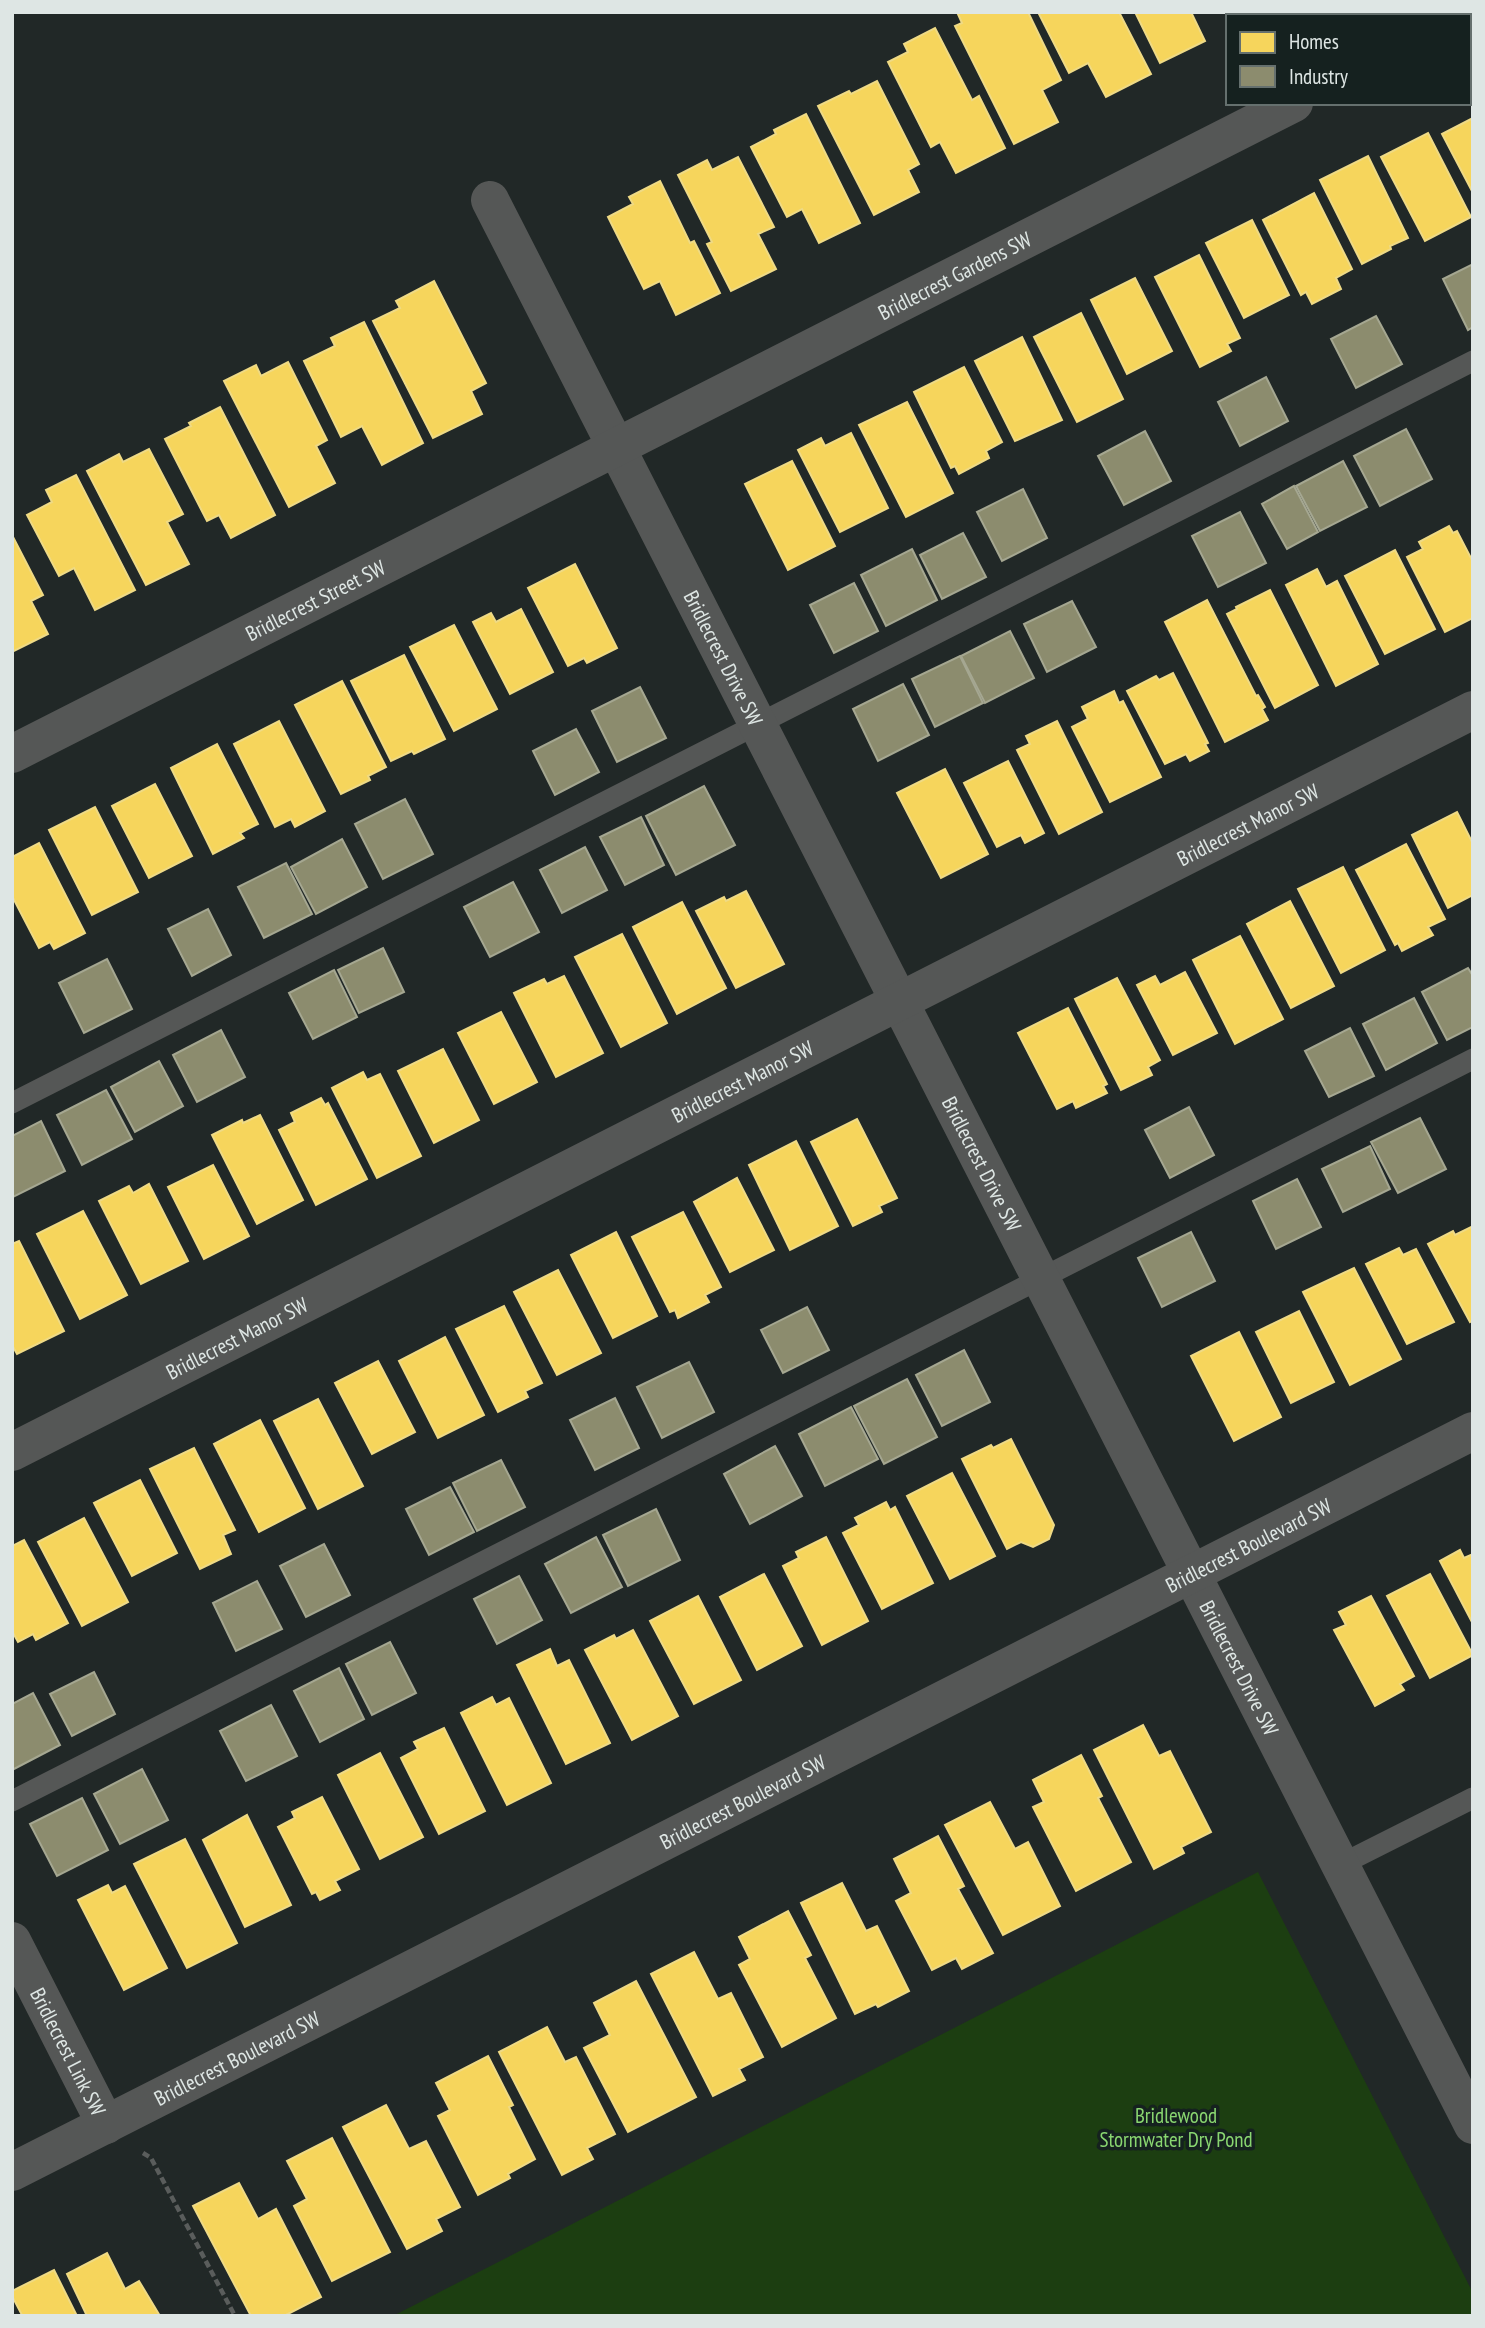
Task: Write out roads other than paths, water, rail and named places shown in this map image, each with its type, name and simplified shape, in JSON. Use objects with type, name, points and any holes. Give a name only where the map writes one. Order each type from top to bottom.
[{"type":"street","name":"Bridlecrest Gardens SW","points":[[616,446],[1290,105]]},
{"type":"street","name":"Bridlecrest Drive SW","points":[[489,200],[1473,2125]]},
{"type":"street","name":"Bridlecrest Street SW","points":[[12,754],[616,446]]},
{"type":"street","name":"Bridlecrest Manor SW","points":[[12,1452],[1473,710]]},
{"type":"street","name":"Bridlecrest Boulevard SW","points":[[12,2172],[1473,1432]]},
{"type":"street","name":"Bridlecrest Link SW","points":[[12,1941],[107,2124]]},
{"type":"lane","points":[[12,1102],[1473,361]]},
{"type":"lane","points":[[12,1801],[1473,1059]]},
{"type":"lane","points":[[1340,1865],[1473,1798]]},
{"type":"park label","name":"Bridlewood Stormwater Dry Pond","points":[[1176,2127]]}]
